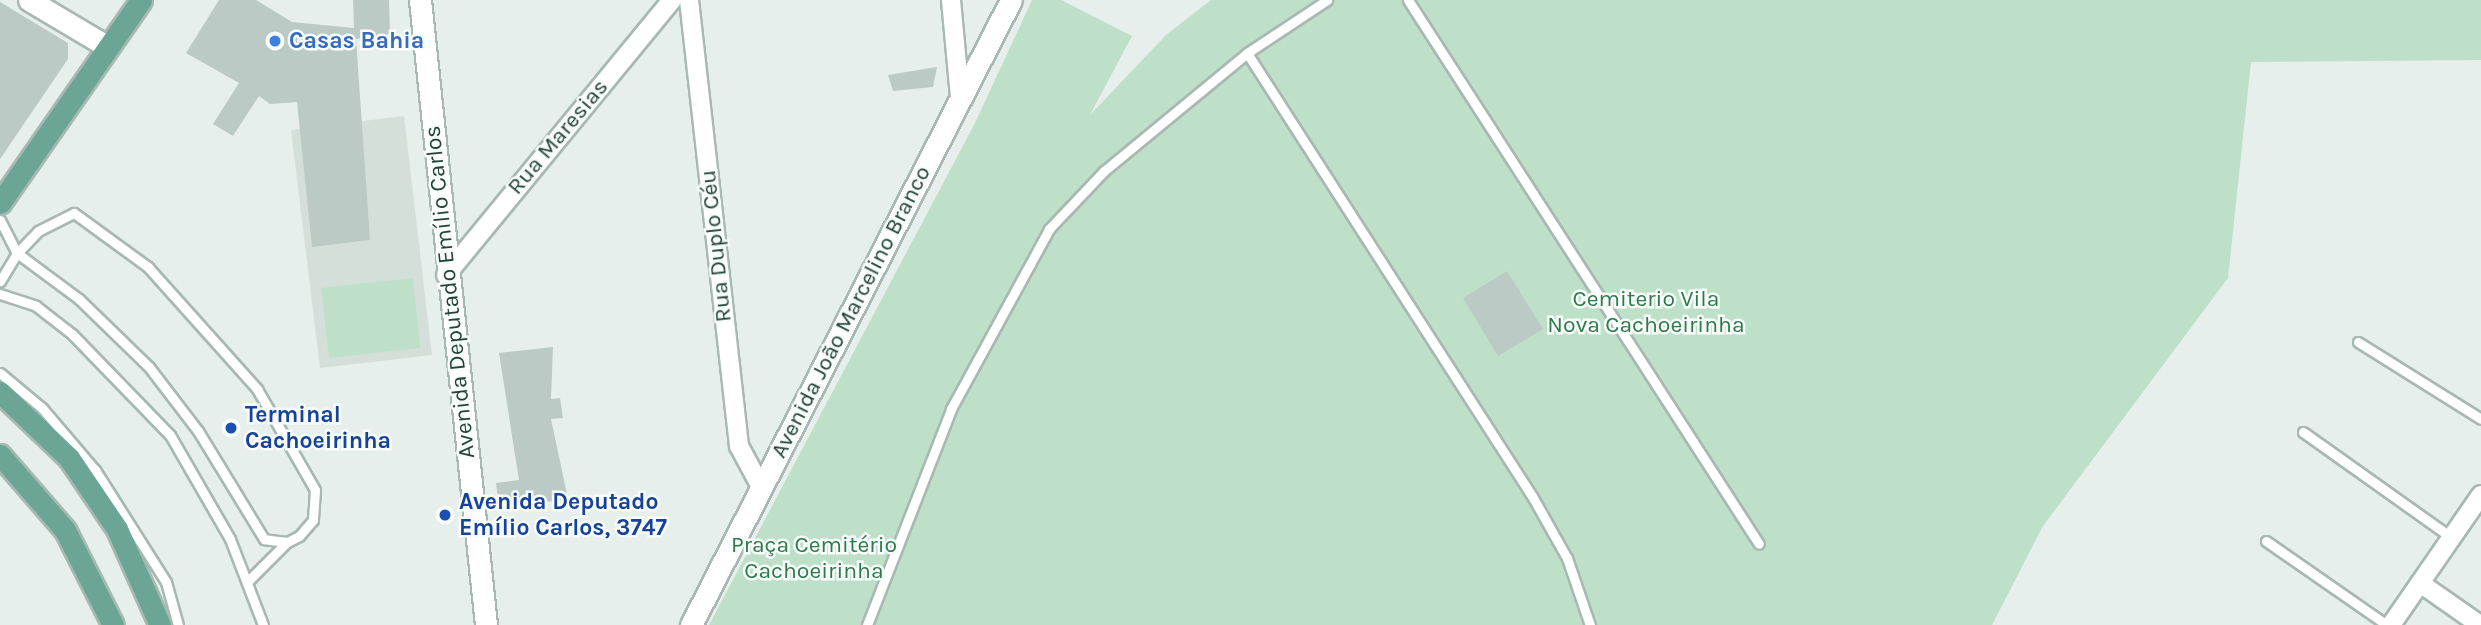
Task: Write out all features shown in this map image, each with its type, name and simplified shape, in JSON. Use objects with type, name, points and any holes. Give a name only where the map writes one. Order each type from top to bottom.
[{"type":"main road","points":[[0,203],[141,0]]},
{"type":"main road","points":[[0,392],[76,468],[117,528],[160,625]]},
{"type":"main road","points":[[0,455],[65,530],[113,625]]},
{"type":"street","points":[[29,0],[108,47]]},
{"type":"street","name":"Avenida Deputado Emílio Carlos","points":[[420,0],[446,275],[486,625]]},
{"type":"street","name":"Rua Maresias","points":[[446,275],[672,0]]},
{"type":"street","name":"Rua Duplo Céu","points":[[688,0],[739,446],[761,486]]},
{"type":"street","points":[[951,0],[960,97]]},
{"type":"street","name":"Avenida João Marcelino Branco","points":[[691,625],[1011,0]]},
{"type":"street","points":[[2389,625],[2480,497]]},
{"type":"street","points":[[2420,583],[2480,625]]},
{"type":"lane","points":[[867,625],[951,409],[1049,229],[1104,171],[1247,53],[1327,0]]},
{"type":"lane","points":[[1408,0],[1759,544]]},
{"type":"lane","points":[[1247,53],[1532,496],[1567,558],[1590,625]]},
{"type":"lane","points":[[0,281],[18,253],[38,231],[74,213],[148,267],[257,389],[297,452],[317,509],[307,527],[287,542],[249,580]]},
{"type":"lane","points":[[0,220],[18,253],[135,351],[198,431],[264,539],[287,542]]},
{"type":"lane","points":[[0,294],[36,306],[72,334],[170,435],[249,580],[263,625]]},
{"type":"lane","points":[[2358,342],[2481,419]]},
{"type":"lane","points":[[0,373],[42,408],[95,470],[166,582],[178,625]]},
{"type":"lane","points":[[2303,432],[2452,538]]},
{"type":"lane","points":[[2266,541],[2389,625]]},
{"type":"shaded area","points":[[404,116],[432,355],[320,368],[291,130]]},
{"type":"green space","name":"Cemiterio Vila Nova Cachoeirinha","points":[[1032,0],[1061,0],[1132,36],[1090,115],[1166,35],[1211,0],[2481,0],[2481,60],[2251,62],[2228,278],[2043,526],[1992,625],[709,625],[975,123]]},
{"type":"green space","points":[[413,278],[420,348],[329,358],[321,288]]},
{"type":"building","points":[[219,0],[256,0],[292,22],[354,28],[353,0],[389,0],[390,35],[356,39],[370,240],[312,247],[297,102],[270,104],[259,96],[233,136],[213,124],[239,83],[186,53]]},
{"type":"building","points":[[0,2],[68,43],[68,59],[0,159]]},
{"type":"building","points":[[937,67],[933,87],[893,91],[888,75]]},
{"type":"building","points":[[1507,271],[1543,329],[1498,356],[1463,298]]},
{"type":"building","points":[[553,347],[551,399],[560,398],[563,418],[551,419],[568,499],[499,508],[496,483],[519,480],[499,353]]},
{"type":"place","name":"Casas Bahia","points":[[275,41]]},
{"type":"place","name":"Terminal Cachoeirinha","points":[[231,428]]},
{"type":"place","name":"Avenida Deputado Emílio Carlos, 3747","points":[[445,515]]},
{"type":"park label","name":"Praça Cemitério Cachoeirinha","points":[[814,558]]}]
